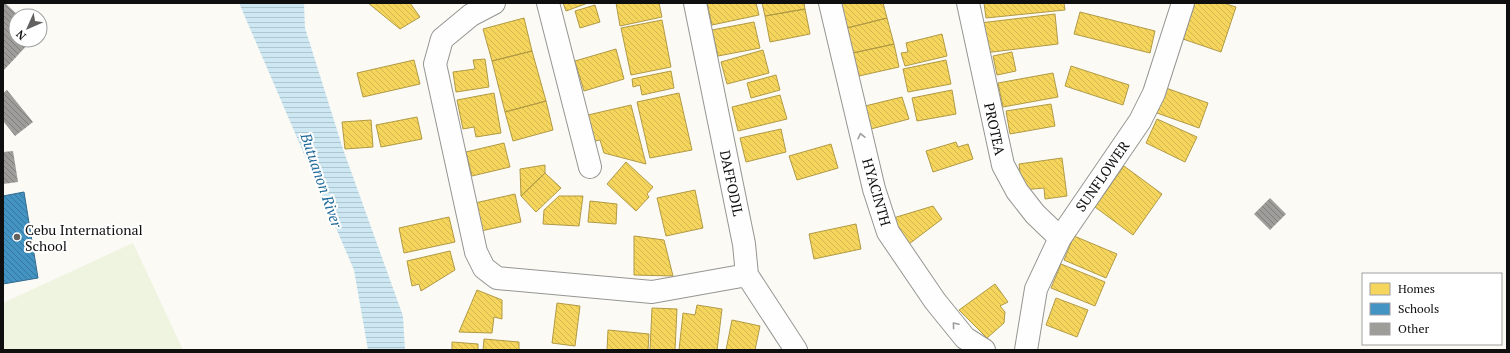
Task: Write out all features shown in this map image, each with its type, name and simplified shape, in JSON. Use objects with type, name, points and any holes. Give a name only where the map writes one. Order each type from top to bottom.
[{"type":"street","points":[[494,3],[471,15],[442,39],[436,64],[476,252],[484,268],[497,278],[652,292],[747,275]]},
{"type":"street","points":[[548,3],[590,167]]},
{"type":"street","name":"DAFFODIL","points":[[695,3],[744,244],[747,275],[796,350]]},
{"type":"street","name":"HYACINTH","points":[[830,3],[874,189],[888,232],[935,301],[965,338],[984,350]]},
{"type":"street","name":"PROTEA","points":[[968,3],[1003,165],[1017,191],[1035,214],[1060,238]]},
{"type":"street","name":"SUNFLOWER","points":[[1026,350],[1036,289],[1060,238],[1140,121],[1154,93],[1183,3]]},
{"type":"green space","points":[[133,243],[183,350],[3,350],[3,303]]},
{"type":"water","name":"Butuanon River","points":[[239,3],[304,3],[305,28],[343,149],[403,316],[405,350],[368,350],[354,270]]},
{"type":"building: Homes","points":[[368,3],[410,3],[420,17],[400,29]]},
{"type":"building: Homes","points":[[563,3],[588,3],[566,11]]},
{"type":"building: Homes","points":[[616,3],[659,3],[662,17],[620,26]]},
{"type":"building: Homes","points":[[707,3],[756,3],[759,15],[712,25]]},
{"type":"building: Homes","points":[[762,3],[804,3],[805,9],[765,16]]},
{"type":"building: Homes","points":[[840,3],[883,3],[887,18],[847,28]]},
{"type":"building: Homes","points":[[984,3],[1064,3],[1065,10],[986,18]]},
{"type":"building: Homes","points":[[1195,3],[1223,3],[1236,7],[1221,52],[1183,39]]},
{"type":"building: Homes","points":[[595,5],[600,22],[580,28],[575,11]]},
{"type":"building: Homes","points":[[805,9],[810,34],[770,42],[765,16]]},
{"type":"building: Homes","points":[[1080,12],[1155,31],[1150,53],[1074,34]]},
{"type":"building: Homes","points":[[1055,14],[1058,44],[984,53],[980,23]]},
{"type":"building: Homes","points":[[524,18],[532,51],[492,61],[483,29]]},
{"type":"building: Homes","points":[[887,18],[894,44],[853,53],[847,28]]},
{"type":"building: Homes","points":[[662,20],[671,67],[631,75],[621,28]]},
{"type":"building: Homes","points":[[754,22],[760,48],[718,56],[712,30]]},
{"type":"building: Homes","points":[[942,34],[947,56],[905,66],[901,53],[908,52],[906,43]]},
{"type":"building: Homes","points":[[894,44],[899,67],[859,76],[853,53]]},
{"type":"building: Homes","points":[[616,49],[624,79],[584,91],[575,61]]},
{"type":"building: Homes","points":[[763,50],[769,73],[727,84],[721,62]]},
{"type":"building: Homes","points":[[532,51],[546,101],[505,112],[492,61]]},
{"type":"building: Homes","points":[[1012,52],[1016,71],[997,75],[993,56]]},
{"type":"building: Homes","points":[[485,59],[489,87],[456,92],[453,72],[475,69],[473,60]]},
{"type":"building: Homes","points":[[414,60],[420,84],[363,97],[357,73]]},
{"type":"building: Homes","points":[[946,60],[951,84],[908,92],[903,69]]},
{"type":"building: Homes","points":[[1071,66],[1129,85],[1123,105],[1065,86]]},
{"type":"building: Homes","points":[[671,71],[674,88],[642,95],[640,85],[633,87],[632,79]]},
{"type":"building: Homes","points":[[1053,73],[1058,97],[1003,107],[998,83]]},
{"type":"building: Homes","points":[[776,75],[780,90],[751,98],[747,83]]},
{"type":"building: Homes","points":[[1166,88],[1208,103],[1199,128],[1157,113]]},
{"type":"building: Homes","points":[[952,90],[956,114],[917,121],[912,98]]},
{"type":"building: Homes","points":[[494,93],[501,133],[476,137],[474,127],[463,129],[457,100]]},
{"type":"building: Homes","points":[[679,93],[692,150],[650,158],[637,102]]},
{"type":"building: Homes","points":[[780,95],[787,119],[738,131],[732,107]]},
{"type":"building: Homes","points":[[902,97],[909,119],[867,130],[861,107]]},
{"type":"building: Homes","points":[[546,101],[553,130],[513,141],[505,112]]},
{"type":"building: Homes","points":[[1051,104],[1055,126],[1010,134],[1006,111]]},
{"type":"building: Homes","points":[[631,105],[646,164],[604,153],[600,140],[595,141],[588,115]]},
{"type":"building: Homes","points":[[417,117],[422,139],[381,147],[376,125]]},
{"type":"building: Homes","points":[[1157,119],[1197,137],[1185,162],[1146,143]]},
{"type":"building: Homes","points":[[371,120],[373,147],[345,149],[342,122]]},
{"type":"building: Homes","points":[[781,129],[786,152],[746,162],[740,138]]},
{"type":"building: Homes","points":[[956,142],[958,147],[968,144],[973,159],[933,172],[926,151]]},
{"type":"building: Homes","points":[[504,143],[510,167],[472,176],[466,152]]},
{"type":"building: Homes","points":[[831,144],[838,168],[797,180],[789,156]]},
{"type":"building: Homes","points":[[1062,158],[1067,196],[1045,199],[1044,188],[1022,190],[1019,164]]},
{"type":"building: Homes","points":[[626,162],[653,187],[647,194],[649,197],[636,211],[607,184]]},
{"type":"building: Homes","points":[[545,165],[545,173],[521,196],[520,169]]},
{"type":"building: Homes","points":[[1124,166],[1162,194],[1133,235],[1095,207]]},
{"type":"building: Homes","points":[[545,173],[561,188],[536,212],[521,196]]},
{"type":"building: Homes","points":[[695,190],[703,228],[666,236],[657,198]]},
{"type":"building: Homes","points":[[515,194],[521,222],[481,231],[475,203]]},
{"type":"building: Homes","points":[[559,196],[583,196],[579,226],[543,224],[544,210]]},
{"type":"building: Homes","points":[[590,201],[617,204],[616,224],[588,222]]},
{"type":"building: Homes","points":[[933,206],[942,219],[909,244],[890,219]]},
{"type":"building: Homes","points":[[449,217],[455,242],[404,253],[399,228]]},
{"type":"building: Homes","points":[[856,224],[861,249],[814,259],[809,234]]},
{"type":"building: Homes","points":[[634,236],[664,240],[673,276],[634,275]]},
{"type":"building: Homes","points":[[1074,236],[1117,254],[1106,278],[1064,260]]},
{"type":"building: Homes","points":[[450,251],[455,270],[421,291],[419,284],[412,286],[407,261]]},
{"type":"building: Homes","points":[[1061,264],[1105,282],[1095,306],[1051,288]]},
{"type":"building: Homes","points":[[995,284],[1008,302],[1000,306],[1005,312],[1004,323],[987,338],[959,310]]},
{"type":"building: Homes","points":[[477,290],[502,300],[502,319],[494,317],[492,333],[459,332]]},
{"type":"building: Homes","points":[[1056,298],[1088,310],[1077,337],[1046,325]]},
{"type":"building: Homes","points":[[557,303],[580,306],[575,346],[552,343]]},
{"type":"building: Homes","points":[[697,305],[722,309],[717,350],[679,350],[683,313],[695,315]]},
{"type":"building: Homes","points":[[652,308],[677,309],[675,350],[650,350]]},
{"type":"building: Homes","points":[[732,320],[760,326],[755,350],[726,350]]},
{"type":"building: Homes","points":[[608,330],[649,334],[648,350],[607,350]]},
{"type":"building: Homes","points":[[484,339],[519,342],[519,350],[483,350]]},
{"type":"building: Homes","points":[[452,342],[478,344],[478,350],[452,350]]},
{"type":"building: Schools","name":"Cebu International School","points":[[24,192],[38,278],[3,284],[3,196]]},
{"type":"building: Other","points":[[3,3],[5,3],[10,8],[8,8],[8,48],[25,48],[3,71]]},
{"type":"building: Other","points":[[7,90],[33,122],[15,136],[3,121],[3,93]]},
{"type":"building: Other","points":[[13,151],[18,182],[3,184],[3,152]]},
{"type":"building: Other","points":[[1270,198],[1286,214],[1270,230],[1254,214]]},
{"type":"place","name":"Cebu International School","points":[[17,237]]}]
